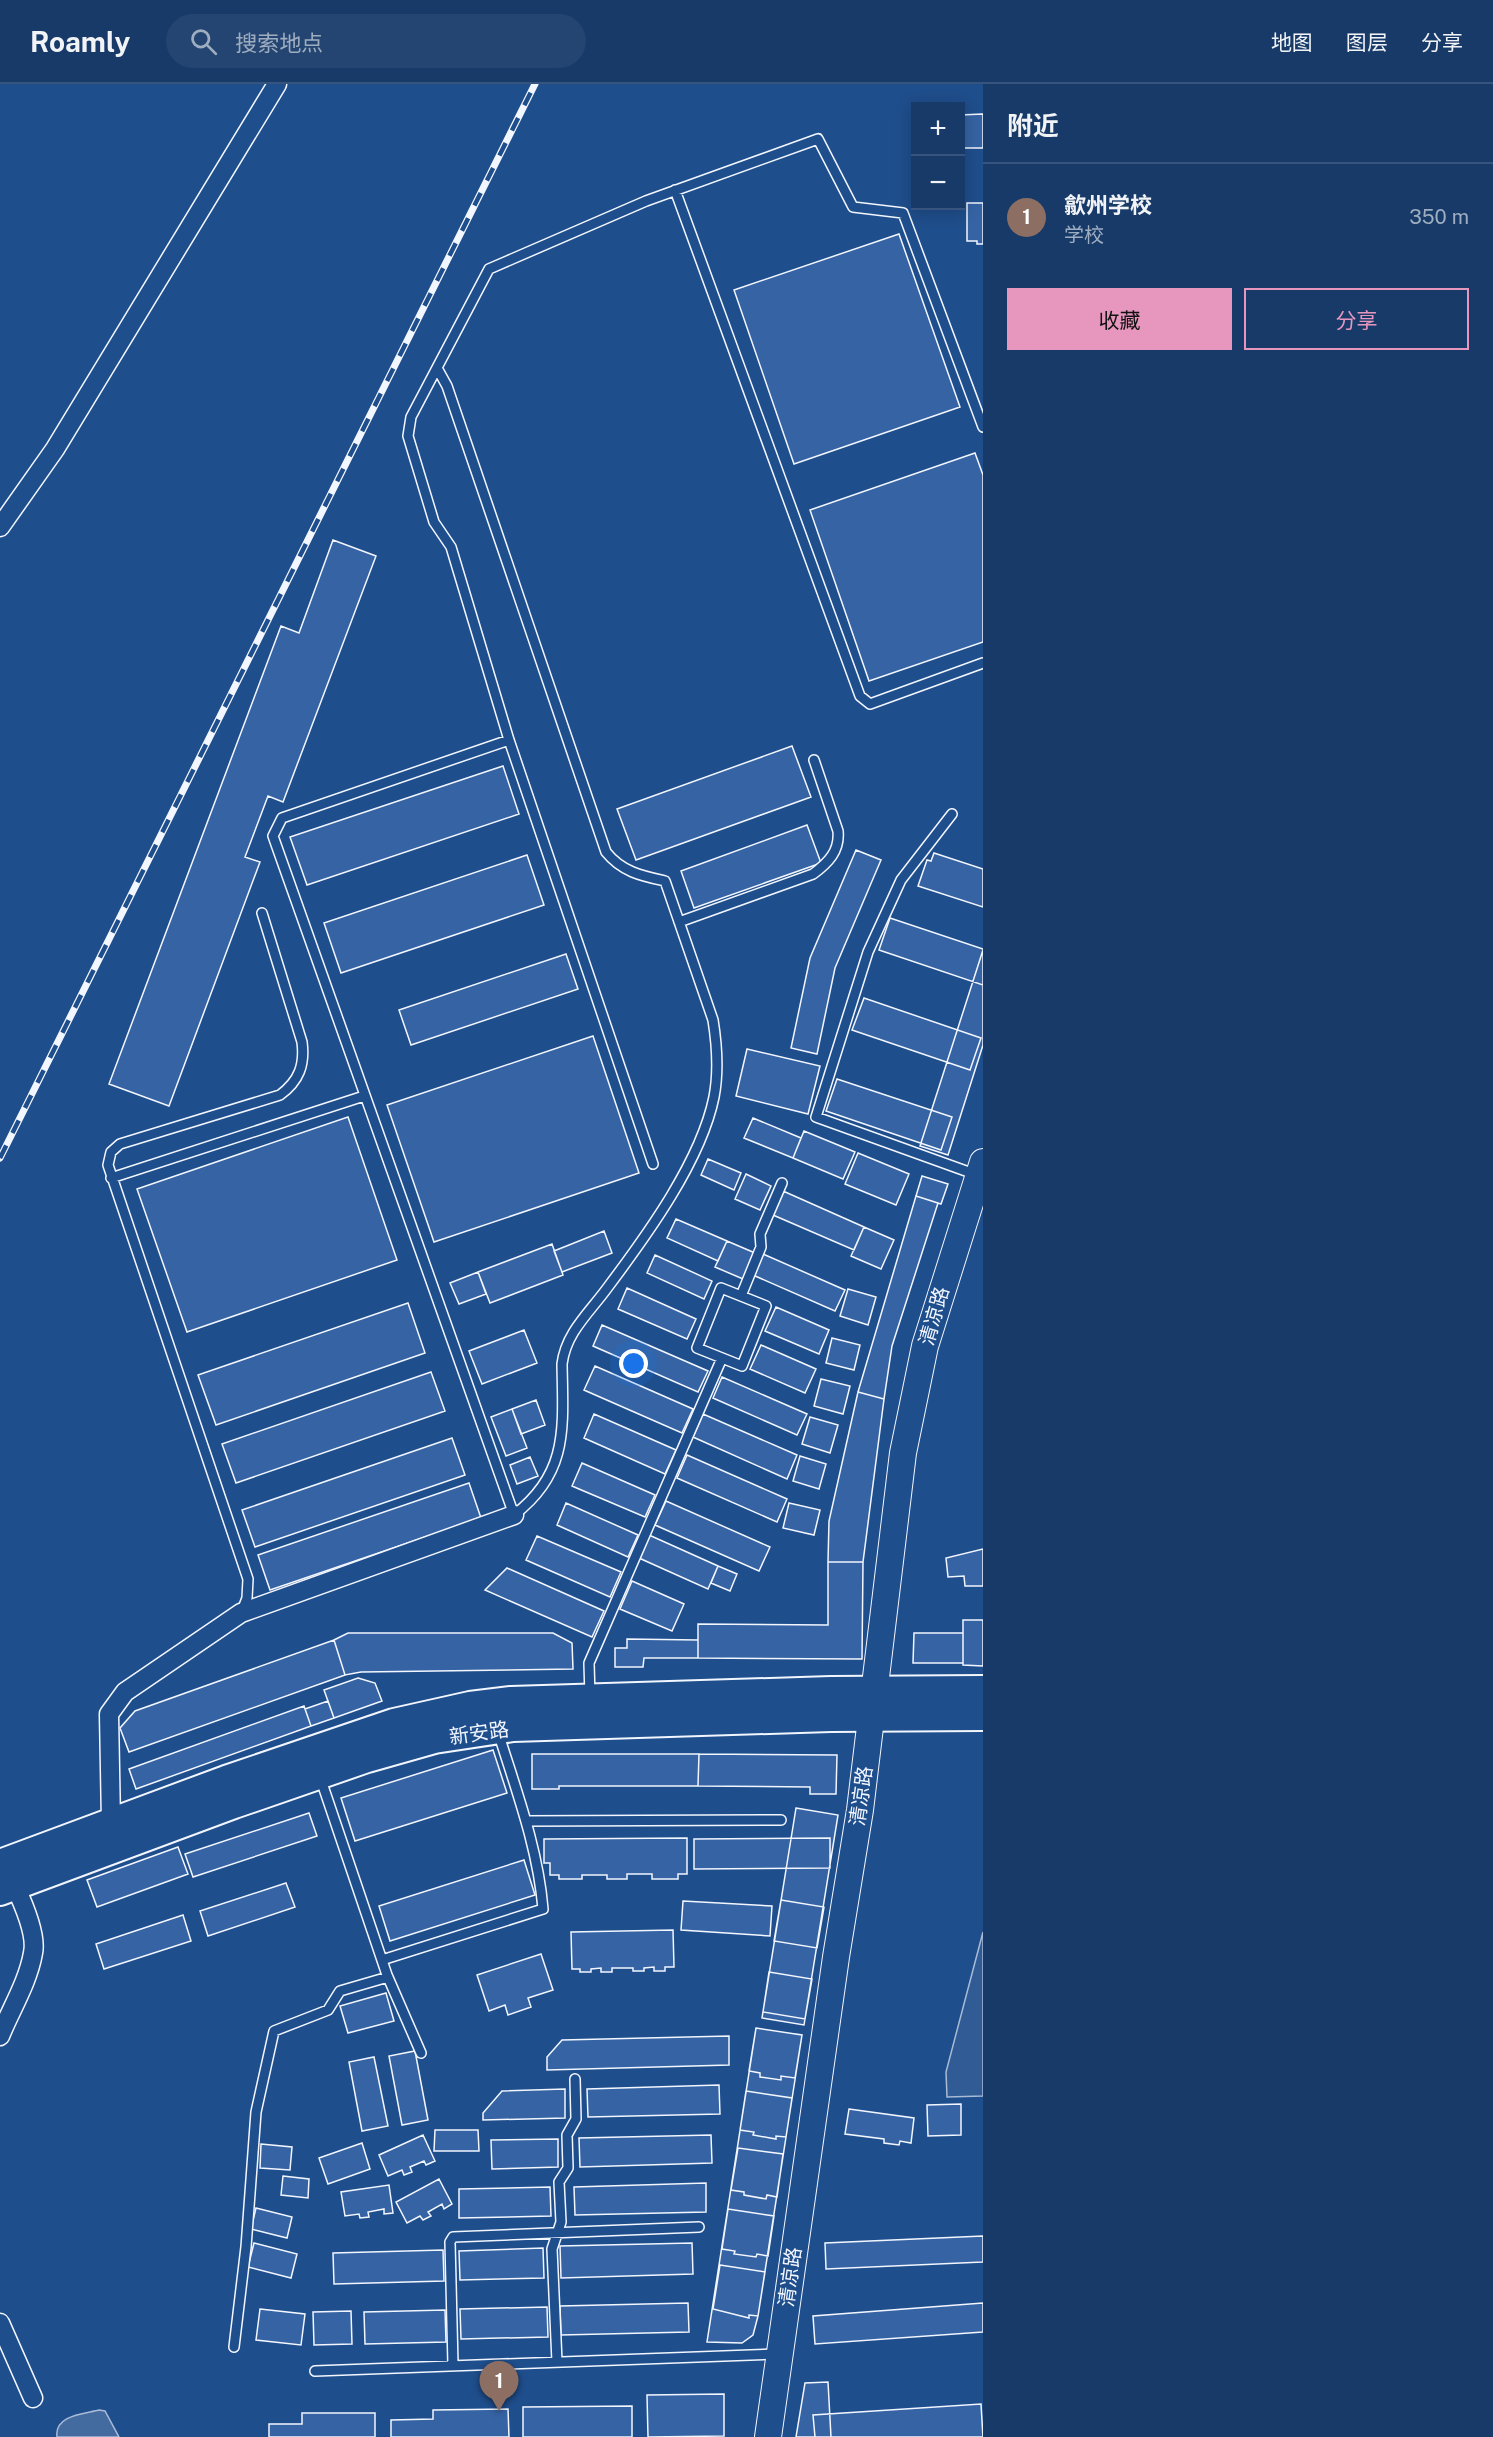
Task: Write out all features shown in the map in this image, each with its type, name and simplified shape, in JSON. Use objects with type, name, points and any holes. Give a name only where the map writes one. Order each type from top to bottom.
[{"type":"main road","name":"新安路","points":[[5,1880],[401,1748],[454,1735],[497,1729],[874,1704],[983,1690]]},
{"type":"main road","name":"新安路","points":[[5,1880],[111,1823],[226,1780],[394,1723],[449,1710],[500,1703],[590,1699],[874,1704],[983,1716]]},
{"type":"street","points":[[0,527],[55,449],[277,84]]},
{"type":"street","name":"清凉路","points":[[768,2437],[874,1704],[895,1512],[913,1399],[940,1295],[981,1169]]},
{"type":"street","points":[[111,1823],[109,1714],[126,1692],[241,1613],[514,1515]]},
{"type":"street","points":[[0,2036],[16,2002],[34,1951],[29,1921],[5,1880]]},
{"type":"street","points":[[0,2323],[33,2398]]},
{"type":"lane","points":[[653,1164],[509,740],[451,547],[434,522],[408,436],[411,417],[489,269],[675,190],[818,139],[853,207],[903,213],[983,427]]},
{"type":"lane","points":[[675,190],[860,696],[870,705],[983,663]]},
{"type":"lane","points":[[437,368],[447,386],[606,852],[618,866],[628,871],[665,881],[715,1029],[717,1078],[704,1130],[657,1216],[566,1344],[562,1364],[563,1426],[558,1455],[542,1489],[514,1515],[274,843],[274,829],[282,818],[509,740]]},
{"type":"lane","points":[[679,922],[813,874],[834,854],[839,840],[838,831],[814,760]]},
{"type":"lane","points":[[952,814],[901,880],[868,952],[816,1117],[981,1169]]},
{"type":"lane","points":[[241,1613],[247,1598],[248,1579],[108,1165],[109,1157],[120,1144],[280,1095],[295,1083],[303,1064],[302,1042],[262,913]]},
{"type":"lane","points":[[111,1178],[364,1096]]},
{"type":"lane","points":[[741,1296],[761,1247],[760,1234],[782,1183]]},
{"type":"lane","points":[[721,1288],[741,1296],[766,1306],[742,1366],[697,1348],[721,1288]]},
{"type":"lane","points":[[590,1699],[589,1663],[722,1358]]},
{"type":"lane","points":[[382,1960],[543,1909],[541,1882],[526,1821],[497,1729]]},
{"type":"lane","points":[[319,1775],[388,1977],[421,2053]]},
{"type":"lane","points":[[526,1821],[781,1820]]},
{"type":"lane","points":[[234,2347],[246,2247],[256,2112],[274,2031],[328,2010],[340,1991],[388,1977]]},
{"type":"lane","points":[[557,2362],[552,2249],[561,2222],[559,2182],[568,2168],[567,2135],[576,2119],[575,2079]]},
{"type":"lane","points":[[453,2366],[450,2242],[453,2237],[699,2227]]},
{"type":"lane","points":[[315,2370],[780,2354]]},
{"type":"shaded area","points":[[983,1932],[983,2096],[947,2097],[946,2072]]},
{"type":"shaded area","points":[[105,2411],[119,2437],[57,2437],[57,2430],[65,2420],[78,2414]]},
{"type":"building","points":[[983,114],[983,148],[965,148],[965,115]]},
{"type":"building","points":[[967,203],[983,203],[983,244],[977,244],[977,241],[967,241]]},
{"type":"building","points":[[899,234],[960,407],[794,464],[734,290]]},
{"type":"building","points":[[975,453],[983,475],[983,642],[869,681],[810,510]]},
{"type":"building","points":[[333,540],[376,556],[283,802],[268,796],[245,857],[260,862],[169,1106],[109,1084],[281,626],[299,633]]},
{"type":"building","points":[[792,746],[811,797],[636,860],[617,809]]},
{"type":"building","points":[[503,766],[519,814],[307,885],[290,837]]},
{"type":"building","points":[[807,825],[821,863],[694,908],[681,871]]},
{"type":"building","points":[[856,850],[881,860],[835,968],[817,1054],[791,1048],[810,958]]},
{"type":"building","points":[[934,853],[983,869],[983,907],[918,886],[927,860],[931,861]]},
{"type":"building","points":[[527,855],[544,905],[341,973],[324,923]]},
{"type":"building","points":[[890,918],[983,949],[983,985],[879,950]]},
{"type":"building","points":[[983,950],[983,1045],[948,1155],[920,1146]]},
{"type":"building","points":[[566,954],[578,989],[411,1045],[399,1010]]},
{"type":"building","points":[[864,998],[981,1038],[970,1070],[852,1030]]},
{"type":"building","points":[[593,1036],[639,1173],[434,1242],[387,1105]]},
{"type":"building","points":[[747,1049],[820,1066],[808,1114],[736,1096]]},
{"type":"building","points":[[837,1079],[952,1117],[941,1150],[826,1111]]},
{"type":"building","points":[[348,1117],[397,1260],[187,1332],[137,1189]]},
{"type":"building","points":[[753,1118],[801,1138],[793,1158],[744,1138]]},
{"type":"building","points":[[804,1131],[855,1152],[843,1179],[793,1158]]},
{"type":"building","points":[[858,1153],[909,1174],[896,1205],[845,1184]]},
{"type":"building","points":[[708,1159],[741,1173],[734,1190],[701,1175]]},
{"type":"building","points":[[746,1174],[771,1186],[760,1210],[735,1199]]},
{"type":"building","points":[[922,1176],[948,1184],[941,1204],[916,1196]]},
{"type":"building","points":[[783,1191],[864,1227],[854,1250],[773,1215]]},
{"type":"building","points":[[916,1196],[938,1203],[892,1346],[884,1399],[858,1392]]},
{"type":"building","points":[[676,1219],[727,1241],[718,1261],[667,1238]]},
{"type":"building","points":[[864,1227],[894,1240],[881,1269],[851,1256]]},
{"type":"building","points":[[604,1231],[612,1253],[562,1272],[554,1251]]},
{"type":"building","points":[[727,1241],[755,1253],[743,1279],[715,1267]]},
{"type":"building","points":[[552,1244],[563,1275],[490,1303],[478,1272]]},
{"type":"building","points":[[763,1254],[845,1290],[835,1311],[753,1275]]},
{"type":"building","points":[[655,1255],[712,1281],[704,1299],[647,1273]]},
{"type":"building","points":[[478,1272],[486,1294],[459,1304],[450,1283]]},
{"type":"building","points":[[627,1288],[696,1319],[687,1339],[618,1309]]},
{"type":"building","points":[[848,1289],[876,1297],[868,1325],[840,1316]]},
{"type":"building","points":[[408,1303],[425,1353],[216,1425],[198,1375]]},
{"type":"building","points":[[776,1307],[829,1330],[819,1354],[765,1331]]},
{"type":"building","points":[[602,1325],[708,1371],[698,1392],[593,1346]]},
{"type":"building","points":[[524,1330],[537,1363],[482,1384],[469,1351]]},
{"type":"building","points":[[832,1338],[860,1345],[854,1370],[826,1363]]},
{"type":"building","points":[[761,1345],[816,1369],[805,1393],[750,1369]]},
{"type":"building","points":[[595,1366],[693,1409],[682,1433],[584,1390]]},
{"type":"building","points":[[431,1372],[445,1411],[236,1483],[222,1444]]},
{"type":"building","points":[[722,1377],[807,1414],[797,1435],[713,1398]]},
{"type":"building","points":[[821,1379],[850,1386],[843,1414],[814,1406]]},
{"type":"building","points":[[858,1392],[884,1399],[863,1562],[828,1562],[829,1521]]},
{"type":"building","points":[[536,1400],[545,1425],[521,1434],[512,1409]]},
{"type":"building","points":[[512,1409],[527,1448],[506,1456],[491,1417]]},
{"type":"building","points":[[594,1414],[676,1450],[665,1474],[584,1438]]},
{"type":"building","points":[[703,1414],[797,1455],[787,1479],[693,1437]]},
{"type":"building","points":[[810,1417],[838,1425],[830,1453],[802,1444]]},
{"type":"building","points":[[452,1438],[465,1475],[255,1547],[242,1510]]},
{"type":"building","points":[[687,1455],[787,1499],[777,1522],[677,1478]]},
{"type":"building","points":[[800,1456],[826,1464],[819,1489],[793,1481]]},
{"type":"building","points":[[530,1457],[538,1476],[517,1484],[510,1465]]},
{"type":"building","points":[[582,1463],[655,1495],[645,1517],[572,1486]]},
{"type":"building","points":[[469,1483],[481,1518],[270,1590],[258,1555]]},
{"type":"building","points":[[666,1501],[770,1547],[759,1571],[655,1525]]},
{"type":"building","points":[[566,1503],[638,1535],[628,1557],[557,1525]]},
{"type":"building","points":[[789,1503],[820,1510],[814,1535],[783,1528]]},
{"type":"building","points":[[649,1535],[718,1566],[708,1589],[639,1558]]},
{"type":"building","points":[[537,1536],[621,1572],[610,1597],[526,1560]]},
{"type":"building","points":[[983,1549],[983,1586],[965,1586],[964,1576],[948,1577],[946,1558]]},
{"type":"building","points":[[828,1562],[863,1562],[862,1659],[698,1658],[698,1624],[828,1625]]},
{"type":"building","points":[[718,1566],[737,1574],[730,1591],[711,1583]]},
{"type":"building","points":[[507,1568],[604,1611],[592,1637],[485,1590]]},
{"type":"building","points":[[632,1581],[684,1604],[672,1631],[620,1609]]},
{"type":"building","points":[[963,1620],[983,1620],[983,1666],[963,1665]]},
{"type":"building","points":[[348,1633],[553,1633],[572,1643],[573,1669],[361,1672],[345,1675],[334,1640]]},
{"type":"building","points":[[914,1633],[963,1633],[963,1663],[913,1663]]},
{"type":"building","points":[[627,1639],[698,1640],[698,1658],[644,1658],[643,1667],[615,1667],[615,1648],[627,1648]]},
{"type":"building","points":[[334,1640],[345,1675],[129,1752],[120,1728],[135,1711]]},
{"type":"building","points":[[358,1678],[375,1683],[382,1701],[334,1718],[324,1690]]},
{"type":"building","points":[[328,1701],[334,1718],[311,1726],[305,1709]]},
{"type":"building","points":[[304,1706],[311,1726],[136,1789],[129,1769]]},
{"type":"building","points":[[493,1750],[507,1793],[355,1841],[341,1798]]},
{"type":"building","points":[[532,1754],[699,1754],[698,1786],[559,1786],[559,1789],[532,1789]]},
{"type":"building","points":[[699,1754],[837,1755],[836,1794],[810,1794],[810,1787],[698,1786]]},
{"type":"building","points":[[796,1808],[838,1815],[804,2025],[762,2018]]},
{"type":"building","points":[[309,1813],[317,1836],[193,1877],[185,1854]]},
{"type":"building","points":[[687,1838],[687,1874],[678,1874],[678,1879],[652,1879],[652,1874],[627,1874],[627,1879],[607,1879],[607,1875],[582,1875],[582,1879],[559,1879],[559,1875],[550,1875],[550,1863],[544,1863],[544,1839]]},
{"type":"building","points":[[830,1838],[830,1868],[694,1869],[694,1839]]},
{"type":"building","points":[[178,1847],[188,1874],[97,1907],[87,1880]]},
{"type":"building","points":[[524,1860],[535,1895],[390,1941],[379,1906]]},
{"type":"building","points":[[286,1883],[295,1907],[208,1936],[200,1911]]},
{"type":"building","points":[[781,1900],[824,1907],[817,1948],[774,1941]]},
{"type":"building","points":[[683,1901],[772,1906],[770,1936],[681,1930]]},
{"type":"building","points":[[183,1915],[191,1941],[104,1969],[96,1944]]},
{"type":"building","points":[[673,1930],[674,1967],[665,1967],[665,1971],[654,1971],[654,1967],[644,1968],[644,1971],[633,1971],[633,1968],[612,1968],[612,1972],[601,1972],[601,1968],[591,1969],[591,1972],[572,1969],[571,1932]]},
{"type":"building","points":[[541,1954],[553,1990],[528,1998],[531,2007],[508,2015],[505,2005],[489,2011],[477,1975]]},
{"type":"building","points":[[769,1972],[812,1979],[805,2019],[763,2012]]},
{"type":"building","points":[[386,1993],[394,2021],[348,2033],[340,2006]]},
{"type":"building","points":[[756,2028],[802,2035],[795,2078],[781,2076],[781,2080],[760,2077],[760,2073],[749,2071]]},
{"type":"building","points":[[756,2028],[802,2035],[758,2316],[753,2335],[742,2343],[707,2342]]},
{"type":"building","points":[[729,2036],[729,2065],[547,2070],[547,2057],[562,2040]]},
{"type":"building","points":[[415,2051],[428,2120],[402,2125],[389,2056]]},
{"type":"building","points":[[374,2057],[388,2126],[362,2131],[349,2062]]},
{"type":"building","points":[[719,2085],[720,2114],[588,2117],[587,2089]]},
{"type":"building","points":[[565,2089],[565,2118],[483,2120],[483,2113],[502,2091]]},
{"type":"building","points":[[746,2091],[792,2098],[786,2137],[776,2136],[776,2139],[740,2130]]},
{"type":"building","points":[[961,2104],[961,2135],[928,2136],[927,2105]]},
{"type":"building","points":[[849,2109],[914,2118],[911,2143],[900,2141],[899,2145],[884,2143],[884,2139],[845,2134]]},
{"type":"building","points":[[435,2130],[478,2130],[479,2151],[434,2151]]},
{"type":"building","points":[[423,2135],[435,2161],[426,2165],[424,2161],[410,2167],[412,2172],[404,2175],[402,2170],[388,2176],[379,2155]]},
{"type":"building","points":[[711,2135],[712,2163],[580,2167],[579,2138]]},
{"type":"building","points":[[558,2139],[558,2167],[492,2169],[491,2140]]},
{"type":"building","points":[[362,2143],[370,2169],[328,2184],[319,2158]]},
{"type":"building","points":[[261,2144],[292,2147],[290,2170],[260,2168]]},
{"type":"building","points":[[738,2148],[783,2154],[777,2197],[767,2195],[766,2199],[731,2190]]},
{"type":"building","points":[[283,2176],[309,2179],[308,2198],[281,2195]]},
{"type":"building","points":[[439,2179],[452,2204],[444,2209],[442,2204],[428,2212],[431,2216],[423,2220],[420,2216],[407,2223],[396,2202]]},
{"type":"building","points":[[706,2183],[706,2212],[575,2215],[574,2187]]},
{"type":"building","points":[[389,2185],[393,2213],[384,2214],[384,2209],[368,2212],[369,2217],[360,2218],[359,2214],[345,2216],[341,2192]]},
{"type":"building","points":[[550,2187],[551,2216],[459,2218],[459,2189]]},
{"type":"building","points":[[256,2208],[292,2217],[287,2238],[251,2229]]},
{"type":"building","points":[[728,2209],[774,2216],[768,2256],[734,2254],[735,2251],[722,2249]]},
{"type":"building","points":[[983,2236],[983,2262],[826,2269],[825,2243]]},
{"type":"building","points":[[254,2243],[297,2254],[291,2278],[248,2267]]},
{"type":"building","points":[[692,2243],[693,2274],[561,2278],[560,2246]]},
{"type":"building","points":[[543,2248],[544,2278],[460,2280],[459,2251]]},
{"type":"building","points":[[443,2250],[444,2281],[334,2284],[333,2253]]},
{"type":"building","points":[[720,2265],[765,2272],[758,2316],[749,2315],[749,2318],[713,2309]]},
{"type":"building","points":[[688,2303],[689,2332],[561,2335],[560,2306]]},
{"type":"building","points":[[983,2303],[983,2332],[815,2344],[813,2316]]},
{"type":"building","points":[[547,2307],[548,2337],[461,2339],[460,2309]]},
{"type":"building","points":[[260,2309],[305,2314],[301,2345],[256,2340]]},
{"type":"building","points":[[445,2310],[446,2342],[365,2344],[364,2312]]},
{"type":"building","points":[[351,2311],[352,2344],[314,2345],[313,2312]]},
{"type":"building","points":[[828,2382],[831,2437],[796,2437],[805,2383]]},
{"type":"building","points":[[724,2394],[724,2436],[648,2437],[647,2395]]},
{"type":"building","points":[[981,2404],[983,2437],[815,2437],[813,2415]]},
{"type":"building","points":[[632,2406],[632,2437],[523,2437],[523,2407]]},
{"type":"building","points":[[508,2409],[509,2437],[391,2437],[391,2420],[433,2419],[433,2410]]},
{"type":"building","points":[[302,2413],[375,2413],[375,2437],[269,2437],[269,2424],[302,2424]]},
{"type":"railway","points":[[0,1158],[535,84]]},
{"type":"place","name":"歙州学校","points":[[499,2411]]}]
